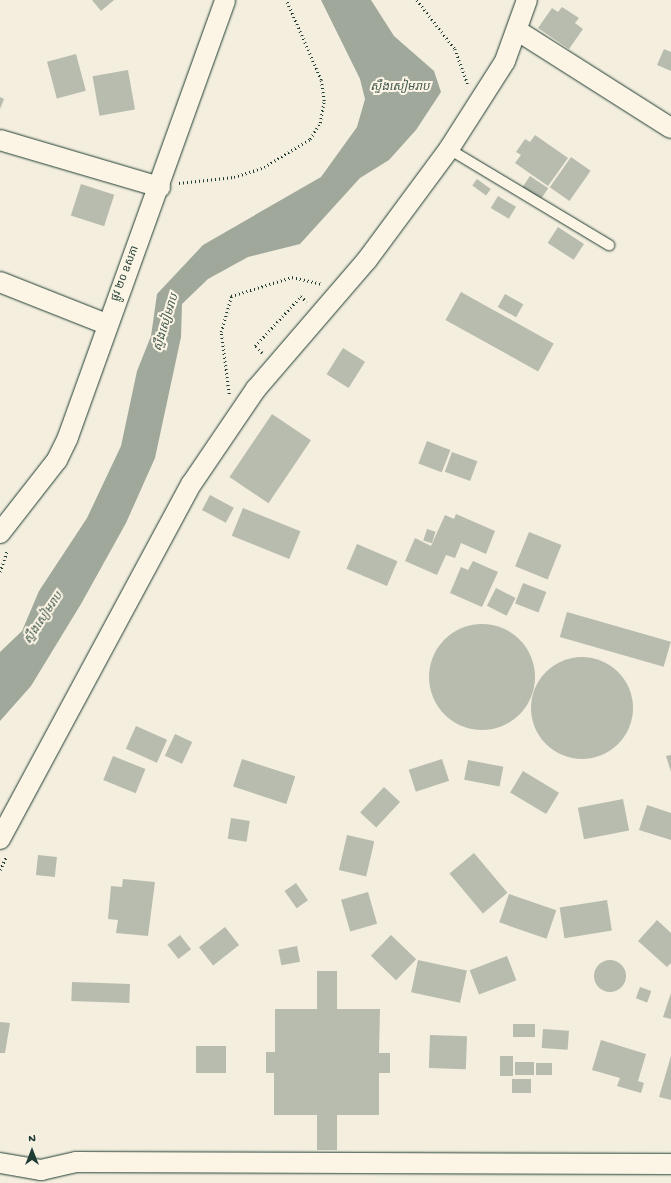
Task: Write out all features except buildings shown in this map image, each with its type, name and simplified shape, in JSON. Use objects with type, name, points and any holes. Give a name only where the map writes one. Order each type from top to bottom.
[{"type":"street","name":"ផ្លូវ ២០ ឧសភា","points":[[4,539],[57,460],[106,324],[167,185],[225,0]]},
{"type":"street","points":[[4,846],[192,482],[256,389],[367,260],[449,149],[505,61],[518,31],[527,0]]},
{"type":"street","points":[[518,31],[671,128]]},
{"type":"street","points":[[0,140],[167,185]]},
{"type":"street","points":[[0,282],[106,324]]},
{"type":"street","points":[[0,1163],[41,1177],[76,1162],[671,1164]]},
{"type":"lane","points":[[449,149],[609,245]]},
{"type":"path","points":[[167,185],[199,183],[264,168],[310,139],[320,123],[324,102],[321,80],[286,0]]},
{"type":"path","points":[[417,0],[455,49],[470,92]]},
{"type":"path","points":[[230,402],[221,332],[231,296],[292,277],[329,287]]},
{"type":"path","points":[[0,572],[4,539]]},
{"type":"path","points":[[0,870],[4,846]]},
{"type":"water","name":"ស្ទឹងសៀមរាប","points":[[321,0],[371,0],[394,36],[434,71],[441,92],[416,130],[389,160],[360,178],[300,244],[248,257],[208,279],[182,304],[181,337],[155,458],[126,523],[81,604],[31,686],[0,721],[0,652],[22,631],[39,591],[87,518],[121,446],[137,371],[151,336],[157,294],[203,245],[321,177],[357,127],[365,99],[360,79]]}]
